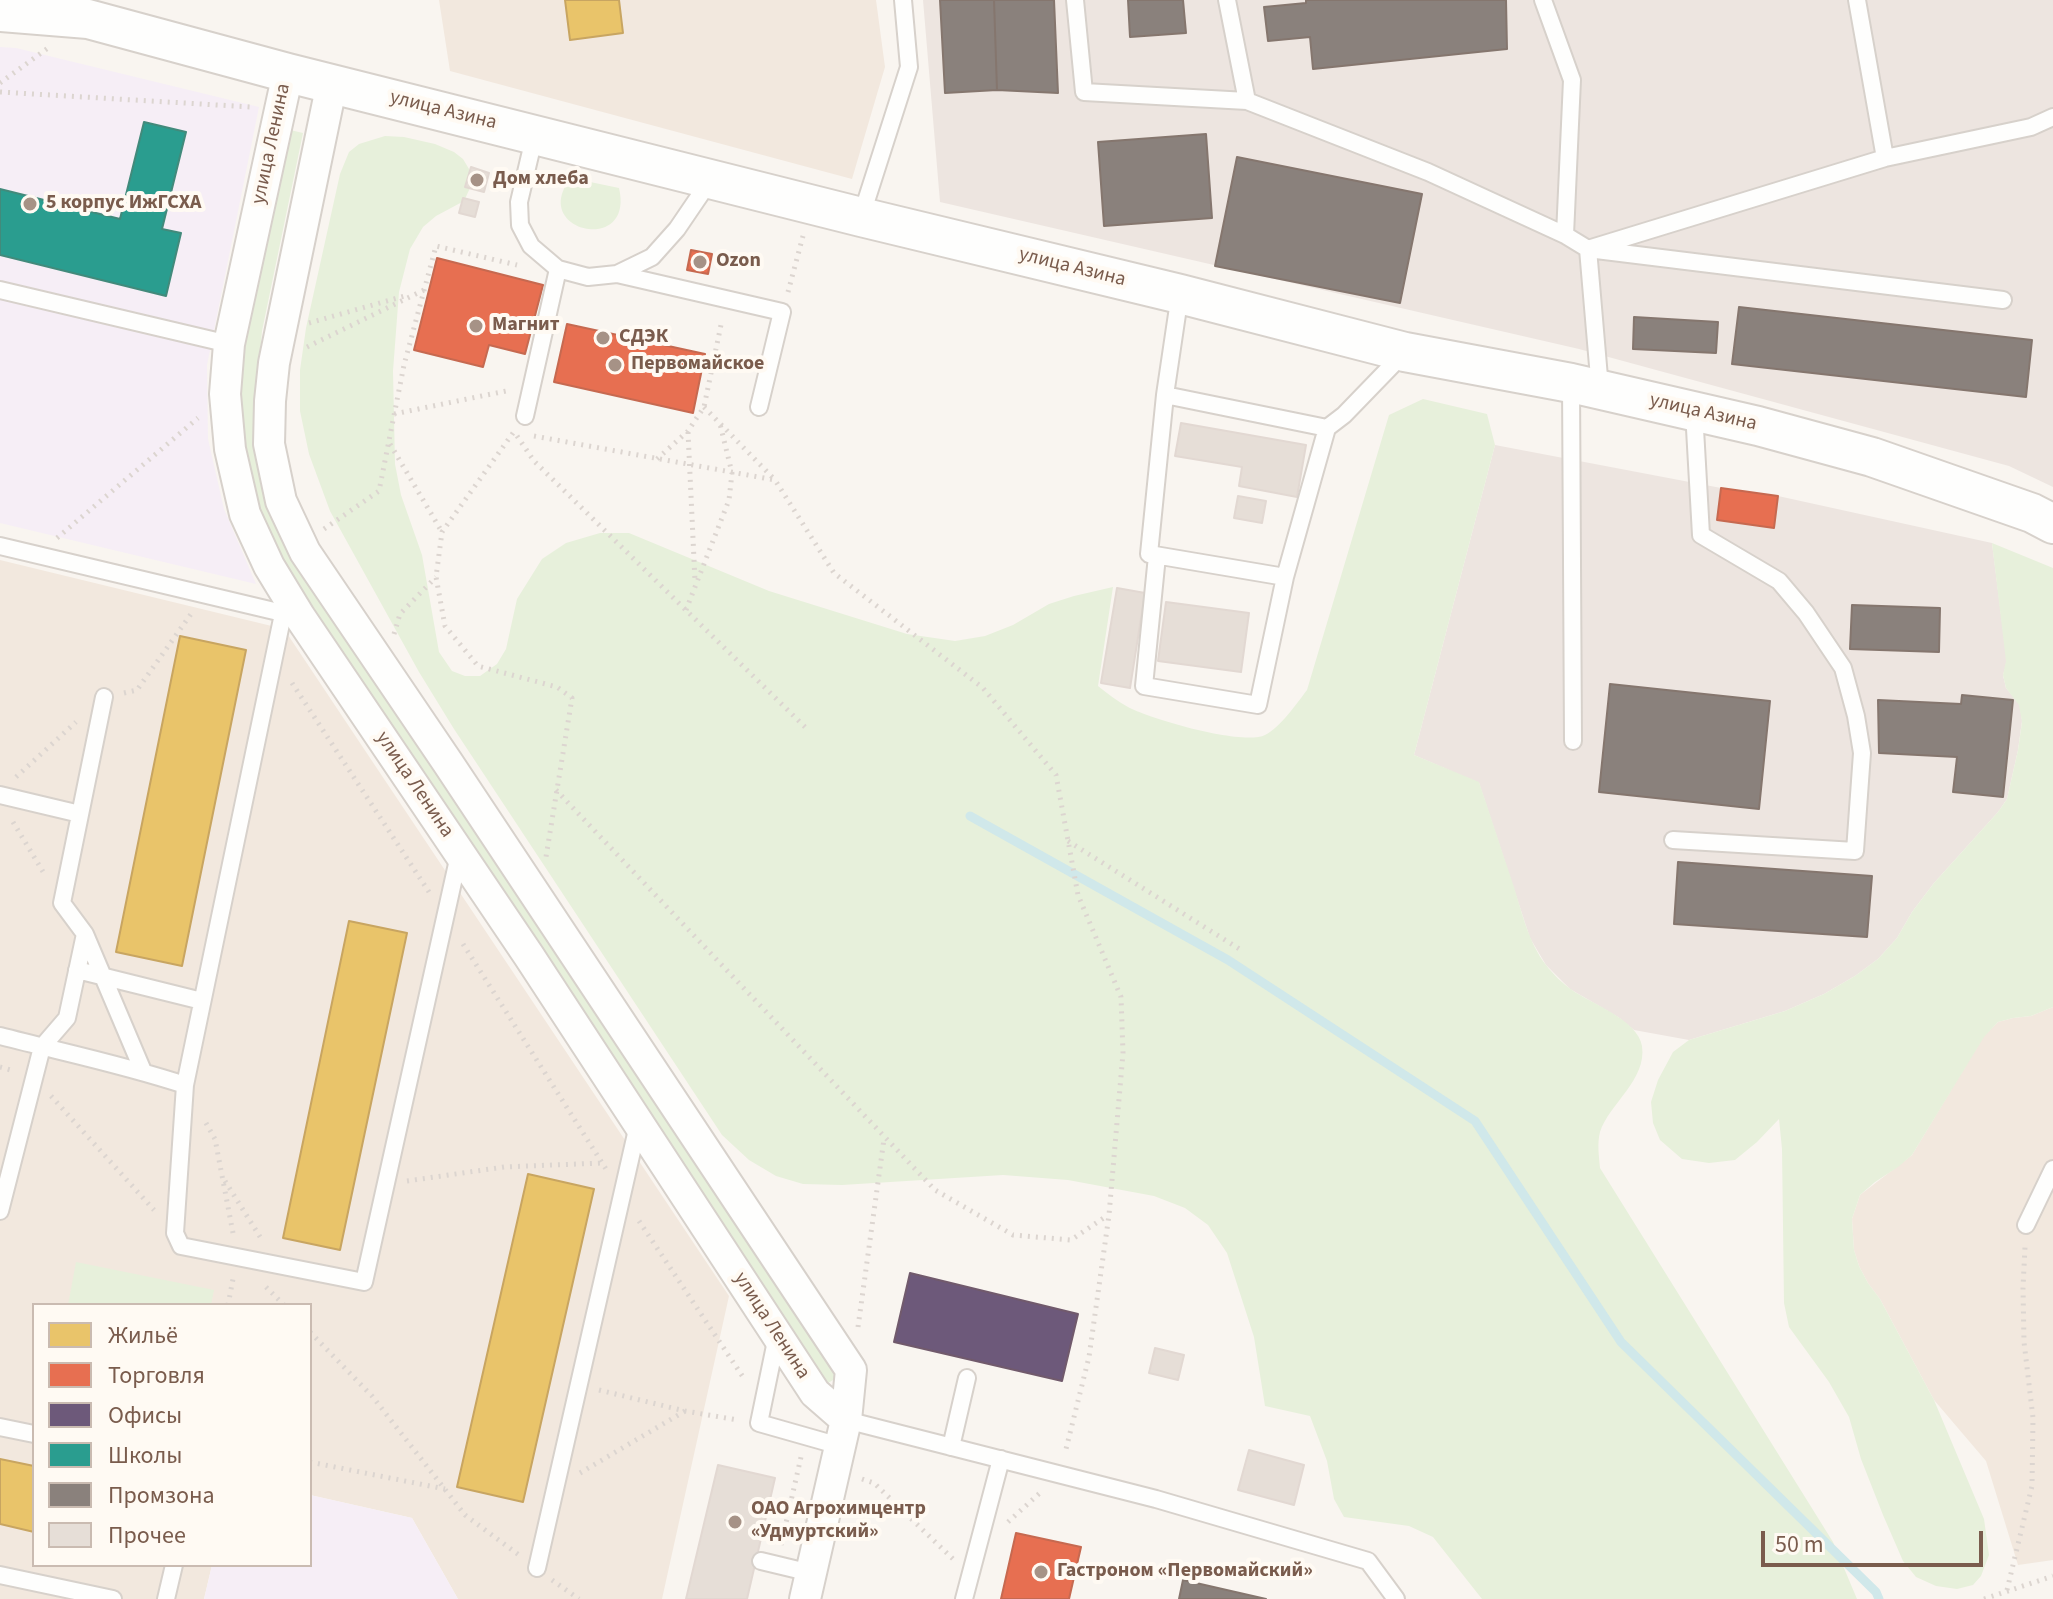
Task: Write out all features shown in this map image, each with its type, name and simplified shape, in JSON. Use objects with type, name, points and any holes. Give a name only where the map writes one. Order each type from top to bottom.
[{"type":"street","name":"улица Азина","points":[[0,12],[97,10],[284,90],[332,83],[1405,352],[1585,386],[1758,426],[1872,457],[2032,513],[2053,524]]},
{"type":"street","name":"улица Ленина","points":[[332,83],[274,363],[269,444],[281,501],[305,552],[327,587],[448,763],[851,1370]]},
{"type":"street","name":"улица Ленина","points":[[284,90],[229,344],[225,394],[230,449],[245,514],[292,616],[459,853],[638,1123],[815,1393],[840,1445]]},
{"type":"street","points":[[808,1586],[840,1445],[851,1370]]},
{"type":"lane","points":[[861,217],[909,67],[903,0]]},
{"type":"lane","points":[[1075,0],[1084,92],[1247,101],[1428,172],[1565,235],[1588,249],[2003,300]]},
{"type":"lane","points":[[1227,0],[1247,101]]},
{"type":"lane","points":[[1543,0],[1572,80],[1565,235]]},
{"type":"lane","points":[[1857,0],[1885,158]]},
{"type":"lane","points":[[1588,249],[1885,158],[2031,127],[2053,117]]},
{"type":"lane","points":[[535,134],[519,202],[520,225],[531,246],[557,272],[588,277],[617,274],[782,312],[759,407]]},
{"type":"lane","points":[[617,274],[652,257],[677,229],[711,179]]},
{"type":"lane","points":[[1573,741],[1588,249]]},
{"type":"lane","points":[[525,416],[557,272]]},
{"type":"lane","points":[[0,290],[229,344]]},
{"type":"lane","points":[[1180,294],[1165,395],[1149,554],[1285,577]]},
{"type":"lane","points":[[1157,556],[1144,686],[1258,705],[1285,577],[1327,428],[1344,415],[1405,352]]},
{"type":"lane","points":[[1165,395],[1327,428]]},
{"type":"lane","points":[[1673,840],[1855,851],[1862,753],[1843,668],[1806,613],[1779,581],[1701,535],[1694,411]]},
{"type":"lane","points":[[0,546],[292,616],[274,657],[185,1085],[175,1233],[181,1246],[364,1282],[459,853]]},
{"type":"lane","points":[[104,697],[62,903],[85,934],[143,1071]]},
{"type":"lane","points":[[0,795],[80,814]]},
{"type":"lane","points":[[0,1211],[42,1047],[67,1018],[85,934]]},
{"type":"lane","points":[[77,970],[202,1001]]},
{"type":"lane","points":[[0,1036],[143,1071],[185,1085]]},
{"type":"lane","points":[[537,1568],[638,1123]]},
{"type":"lane","points":[[2026,1225],[2053,1169]]},
{"type":"lane","points":[[777,1335],[759,1423],[840,1445],[951,1447],[1156,1499],[1368,1561],[1396,1599]]},
{"type":"lane","points":[[951,1447],[967,1378]]},
{"type":"lane","points":[[0,1427],[32,1434]]},
{"type":"lane","points":[[964,1599],[1001,1459]]},
{"type":"lane","points":[[768,1563],[808,1586]]},
{"type":"lane","points":[[166,1599],[174,1567]]},
{"type":"lane","points":[[0,1575],[113,1599]]},
{"type":"path","points":[[0,92],[228,107],[284,90]]},
{"type":"path","points":[[782,312],[811,204]]},
{"type":"path","points":[[317,533],[379,491],[404,365],[436,246],[557,272]]},
{"type":"path","points":[[281,331],[424,290]]},
{"type":"path","points":[[657,459],[688,431],[704,407],[726,299]]},
{"type":"path","points":[[394,414],[532,386]]},
{"type":"path","points":[[704,407],[775,480],[834,573],[983,688],[1056,775],[1078,895],[1121,997],[1123,1053],[1109,1215],[1089,1357],[1059,1474],[975,1553]]},
{"type":"path","points":[[525,416],[442,532],[436,577],[445,626],[478,666],[557,687],[572,698],[540,901]]},
{"type":"path","points":[[686,610],[729,500],[732,473],[720,424]]},
{"type":"path","points":[[688,431],[695,586]]},
{"type":"path","points":[[514,432],[775,480]]},
{"type":"path","points":[[514,432],[534,461],[805,727]]},
{"type":"path","points":[[389,442],[442,532]]},
{"type":"path","points":[[12,781],[104,697],[137,690],[205,595]]},
{"type":"path","points":[[274,657],[743,1377],[740,1391]]},
{"type":"path","points":[[556,790],[935,1190],[1013,1235],[1071,1240],[1109,1215]]},
{"type":"path","points":[[8,814],[62,903]]},
{"type":"path","points":[[1067,840],[1241,950]]},
{"type":"path","points":[[34,1077],[175,1233]]},
{"type":"path","points":[[185,1085],[215,1139],[237,1257]]},
{"type":"path","points":[[851,1370],[885,1138]]},
{"type":"path","points":[[386,1184],[504,1167],[602,1163]]},
{"type":"path","points":[[222,1176],[277,1265]]},
{"type":"path","points":[[2007,1590],[2032,1486],[2033,1418],[2024,1342],[2026,1225]]},
{"type":"path","points":[[312,1334],[372,1396],[465,1515],[579,1599]]},
{"type":"path","points":[[578,1385],[685,1411],[759,1423]]},
{"type":"path","points":[[734,1420],[737,1406]]},
{"type":"path","points":[[555,1488],[685,1411]]},
{"type":"path","points":[[768,1563],[805,1437]]},
{"type":"path","points":[[840,1445],[874,1483],[970,1576]]},
{"type":"path","points":[[312,1462],[445,1489]]},
{"type":"path","points":[[1984,1599],[2053,1576]]},
{"type":"shaded area","points":[[439,0],[876,0],[885,67],[852,179],[450,71]]},
{"type":"shaded area","points":[[923,0],[2053,0],[2053,487],[2009,466],[1579,349],[940,202]]},
{"type":"shaded area","points":[[0,47],[16,48],[259,107],[207,365],[208,439],[224,509],[256,584],[0,523]]},
{"type":"shaded area","points":[[1495,445],[1778,496],[1992,543],[2007,662],[2003,675],[2006,688],[2020,705],[2022,721],[2007,799],[1934,883],[1897,938],[1878,959],[1855,976],[1785,1011],[1689,1040],[1634,1030],[1570,989],[1546,965],[1530,938],[1479,783],[1414,755]]},
{"type":"shaded area","points":[[0,560],[284,629],[729,1296],[662,1599],[458,1599],[412,1518],[312,1495],[312,1303],[32,1303],[32,1567],[212,1567],[204,1599],[0,1599]]},
{"type":"shaded area","points":[[2053,1007],[2053,1560],[2018,1565],[1986,1461],[1934,1400],[1880,1299],[1868,1283],[1854,1250],[1852,1219],[1860,1195],[1912,1155],[1983,1037],[1998,1022],[2031,1016]]},
{"type":"shaded area","points":[[312,1495],[412,1518],[458,1599],[204,1599],[212,1567],[312,1567]]},
{"type":"green space","points":[[286,129],[303,133],[262,331],[256,404],[275,506],[841,1375],[825,1385],[287,574],[255,508],[235,402],[242,334]]},
{"type":"green space","points":[[385,136],[435,144],[454,152],[463,159],[472,174],[464,201],[423,227],[410,249],[399,292],[393,371],[395,464],[401,495],[422,555],[439,652],[452,671],[465,676],[480,676],[497,664],[506,649],[517,599],[542,559],[566,543],[600,533],[629,533],[769,591],[907,634],[955,641],[985,636],[1013,625],[1049,604],[1113,587],[1098,686],[1128,707],[1175,724],[1237,737],[1265,735],[1282,721],[1307,690],[1389,415],[1423,399],[1487,414],[1495,445],[1414,755],[1479,782],[1527,928],[1540,956],[1565,985],[1623,1021],[1639,1037],[1642,1058],[1639,1070],[1600,1132],[1600,1168],[1833,1542],[1857,1599],[1482,1599],[1433,1537],[1409,1526],[1344,1517],[1334,1499],[1327,1461],[1310,1416],[1265,1406],[1254,1337],[1227,1253],[1208,1225],[1185,1208],[1154,1196],[1068,1180],[1003,1175],[842,1185],[803,1184],[776,1176],[749,1160],[722,1135],[419,672],[330,511],[309,454],[300,411],[300,370],[306,328],[340,174],[349,152],[359,144]]},
{"type":"green space","points":[[571,178],[619,188],[620,209],[612,223],[600,229],[585,228],[572,222],[563,211],[561,196]]},
{"type":"green space","points":[[1992,543],[2053,568],[2053,1007],[2031,1016],[1998,1022],[1984,1037],[1912,1155],[1860,1195],[1852,1219],[1854,1250],[1859,1266],[1934,1400],[1984,1519],[1989,1555],[1981,1576],[1973,1585],[1957,1589],[1936,1586],[1916,1577],[1903,1561],[1861,1459],[1849,1417],[1829,1382],[1789,1327],[1784,1303],[1779,1119],[1735,1160],[1709,1163],[1682,1159],[1660,1140],[1653,1123],[1651,1102],[1658,1080],[1673,1052],[1689,1040],[1785,1011],[1824,994],[1878,959],[1897,938],[1934,883],[2007,799],[2022,722],[2019,705],[2006,688],[2003,675],[2006,661]]},
{"type":"green space","points":[[76,1262],[214,1290],[211,1303],[68,1303]]},
{"type":"building: Жильё","points":[[565,0],[619,0],[623,33],[570,40]]},
{"type":"building: Жильё","points":[[180,636],[246,650],[182,966],[116,952]]},
{"type":"building: Жильё","points":[[349,921],[407,933],[340,1250],[283,1238]]},
{"type":"building: Жильё","points":[[528,1174],[594,1189],[523,1502],[457,1487]]},
{"type":"building: Жильё","points":[[0,1459],[32,1466],[32,1532],[0,1524]]},
{"type":"building: Торговля","name":"Ozon","points":[[691,250],[712,254],[708,274],[687,270]]},
{"type":"building: Торговля","name":"Магнит","points":[[437,258],[543,285],[525,354],[489,345],[483,367],[414,350]]},
{"type":"building: Торговля","points":[[567,324],[705,354],[693,413],[554,382]]},
{"type":"building: Торговля","points":[[1721,488],[1778,496],[1774,528],[1717,520]]},
{"type":"building: Торговля","points":[[1016,1533],[1081,1547],[1069,1599],[1001,1599]]},
{"type":"building: Офисы","points":[[910,1273],[1078,1314],[1062,1381],[894,1342]]},
{"type":"building: Школы","name":"5 корпус ИжГСХА","points":[[144,122],[186,132],[162,229],[181,233],[166,296],[0,255],[0,189],[120,219]]},
{"type":"building: Промзона","points":[[940,0],[994,0],[997,90],[945,93]]},
{"type":"building: Промзона","points":[[994,0],[1054,0],[1058,93],[997,90]]},
{"type":"building: Промзона","points":[[1128,0],[1183,0],[1186,33],[1130,37]]},
{"type":"building: Промзона","points":[[1306,0],[1506,0],[1507,49],[1313,69],[1310,37],[1268,41],[1264,7],[1306,3]]},
{"type":"building: Промзона","points":[[1206,134],[1212,218],[1104,226],[1098,142]]},
{"type":"building: Промзона","points":[[1237,157],[1422,194],[1400,303],[1215,266]]},
{"type":"building: Промзона","points":[[1739,307],[2032,340],[2026,397],[1732,364]]},
{"type":"building: Промзона","points":[[1634,317],[1718,322],[1716,353],[1633,349]]},
{"type":"building: Промзона","points":[[1852,605],[1940,608],[1939,652],[1850,649]]},
{"type":"building: Промзона","points":[[1610,684],[1770,701],[1759,809],[1599,792]]},
{"type":"building: Промзона","points":[[1962,695],[2013,700],[2003,797],[1953,792],[1957,757],[1879,753],[1878,700],[1961,704]]},
{"type":"building: Промзона","points":[[1678,862],[1872,876],[1867,937],[1674,924]]},
{"type":"building: Промзона","points":[[1183,1580],[1266,1599],[1179,1599]]},
{"type":"building: Прочее","name":"Дом хлеба","points":[[471,167],[489,173],[484,192],[465,187]]},
{"type":"building: Прочее","points":[[463,198],[479,202],[475,217],[459,213]]},
{"type":"building: Прочее","points":[[1181,423],[1306,445],[1297,497],[1239,486],[1242,467],[1175,456]]},
{"type":"building: Прочее","points":[[1238,496],[1266,501],[1262,523],[1234,518]]},
{"type":"building: Прочее","points":[[1117,588],[1145,593],[1130,688],[1101,683]]},
{"type":"building: Прочее","points":[[1166,602],[1249,613],[1241,672],[1158,661]]},
{"type":"building: Прочее","points":[[1155,1348],[1184,1355],[1178,1380],[1149,1373]]},
{"type":"building: Прочее","points":[[1249,1450],[1304,1465],[1294,1505],[1238,1490]]},
{"type":"building: Прочее","name":"ОАО Агрохимцентр «Удмуртский»","points":[[718,1465],[775,1478],[747,1599],[686,1599]]},
{"type":"waterway","points":[[970,816],[1228,960],[1475,1121],[1621,1342],[1876,1592],[1879,1599]]},
{"type":"place","name":"Дом хлеба","points":[[477,180]]},
{"type":"place","name":"5 корпус ИжГСХА","points":[[30,204]]},
{"type":"place","name":"Ozon","points":[[700,262]]},
{"type":"place","name":"Магнит","points":[[476,326]]},
{"type":"place","name":"СДЭК","points":[[603,338]]},
{"type":"place","name":"Первомайское","points":[[615,365]]},
{"type":"place","name":"ОАО Агрохимцентр «Удмуртский»","points":[[735,1522]]},
{"type":"place","name":"Гастроном «Первомайский»","points":[[1041,1572]]}]
